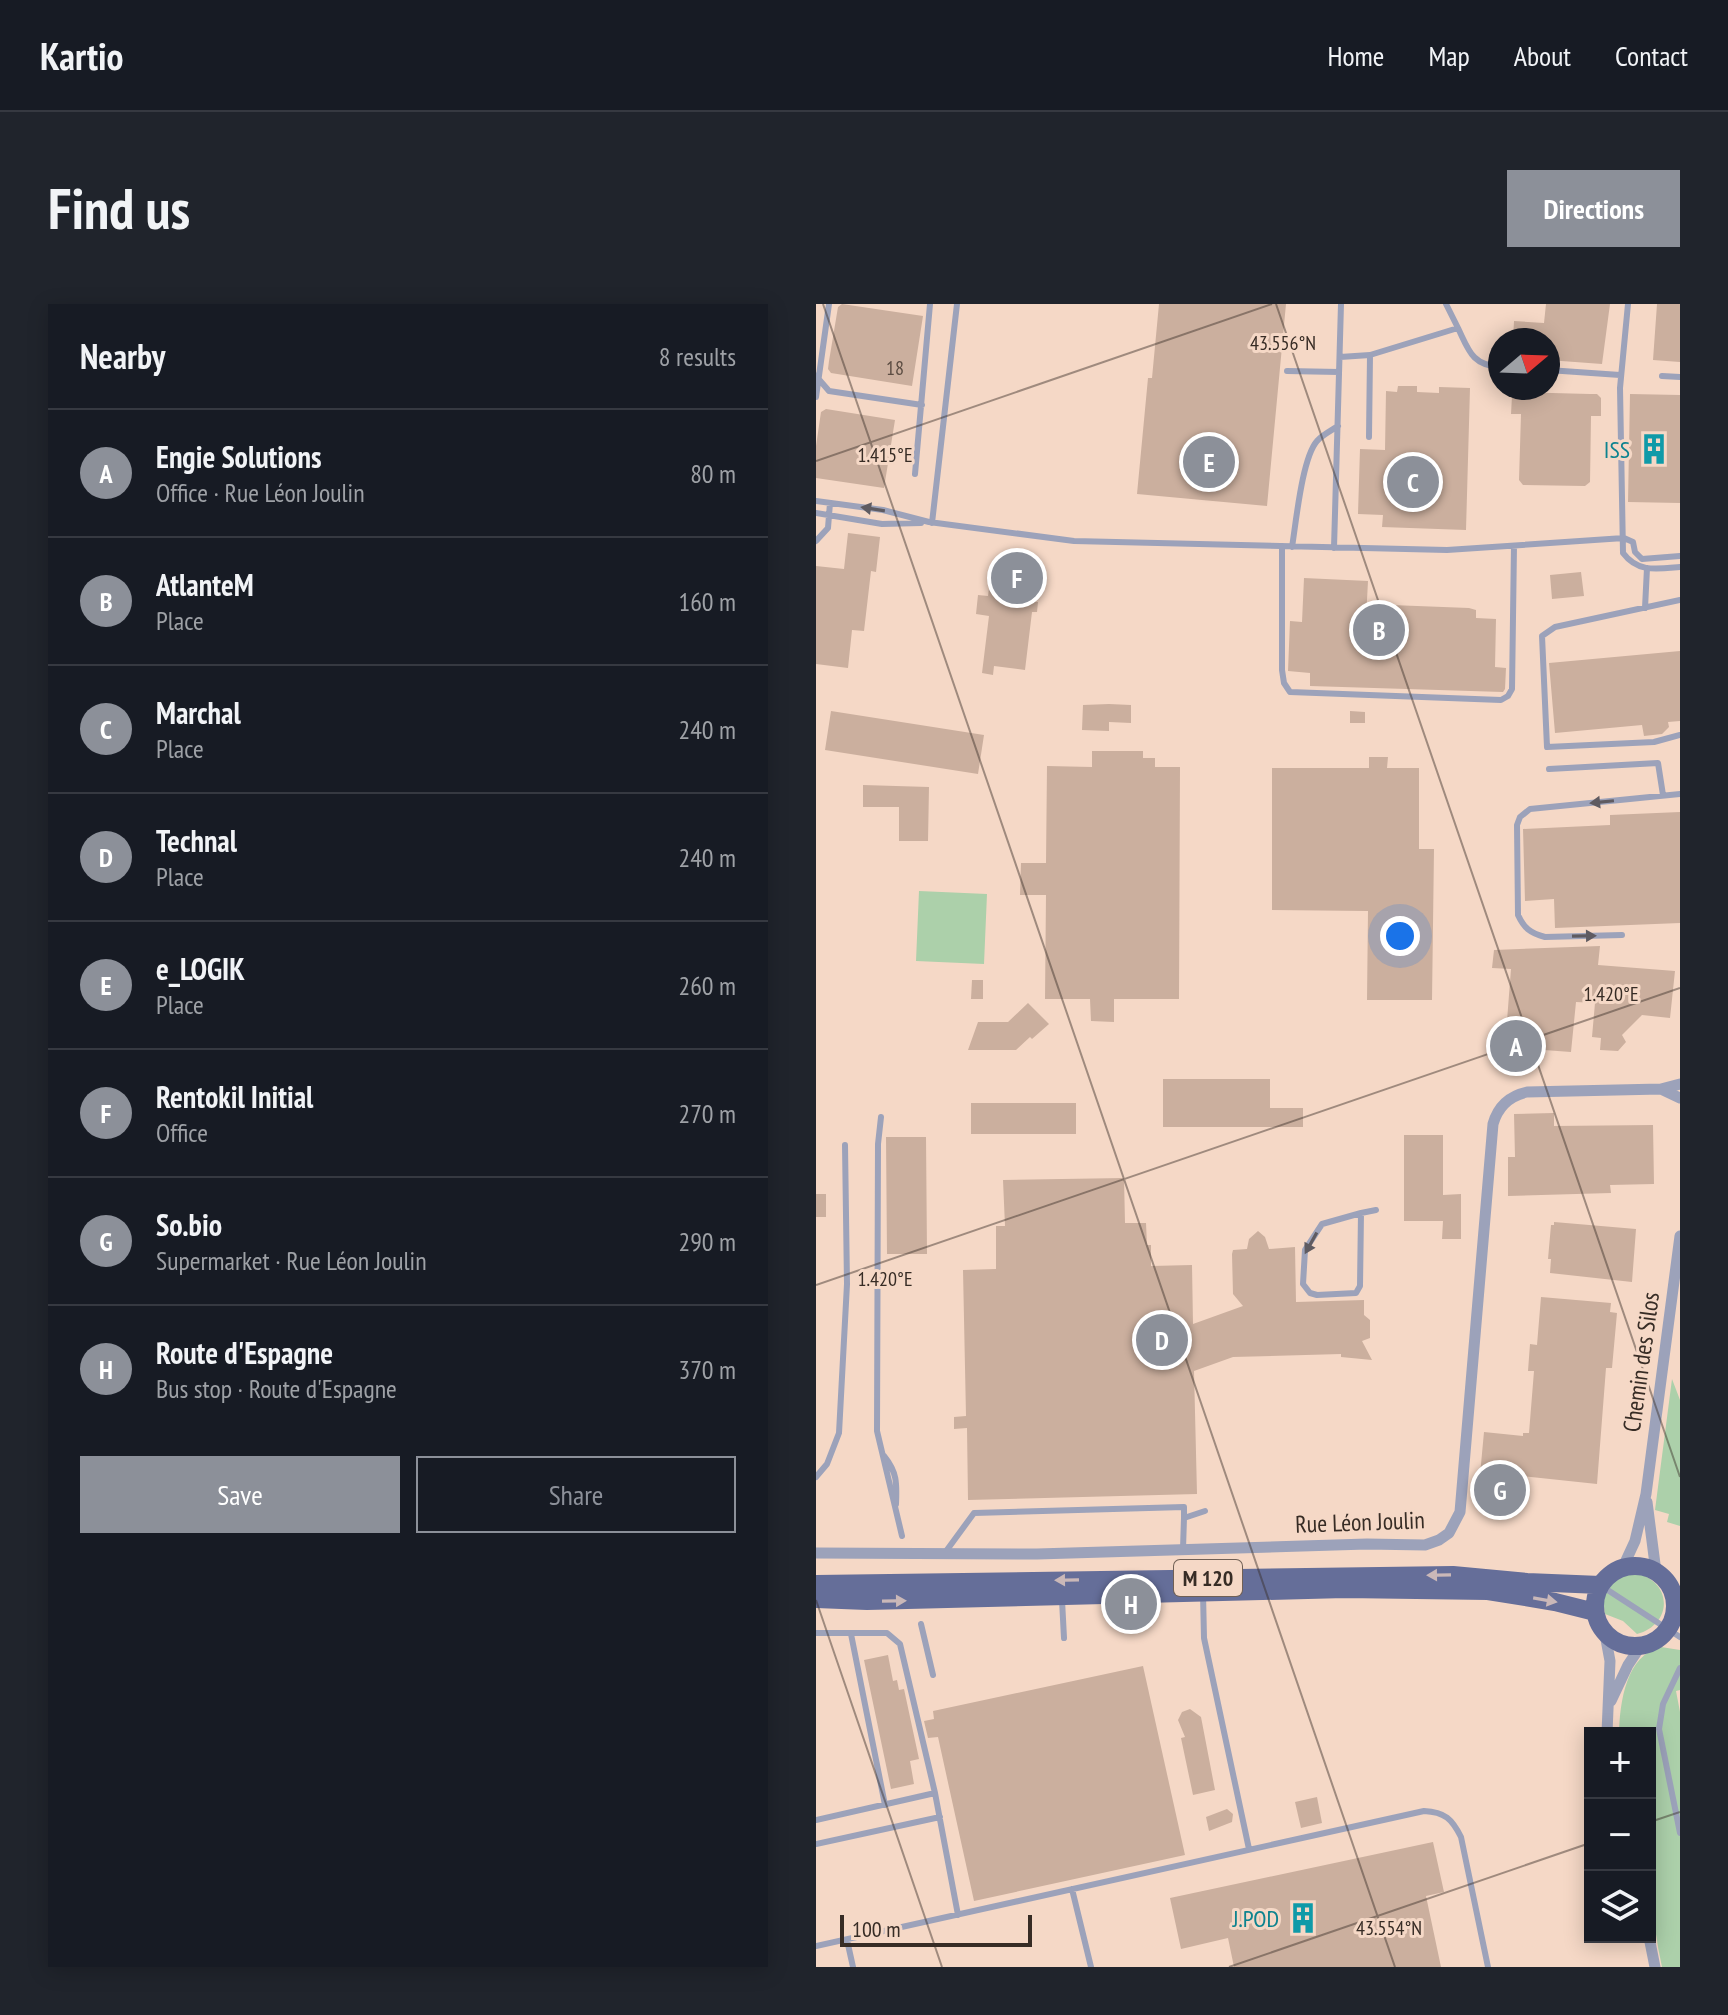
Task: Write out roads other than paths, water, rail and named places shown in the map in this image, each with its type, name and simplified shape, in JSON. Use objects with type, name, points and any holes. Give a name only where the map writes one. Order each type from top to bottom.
[{"type":"main road","points":[[1640,1566],[1668,1578],[1673,1591],[1676,1624],[1657,1641],[1640,1647],[1627,1647],[1605,1634],[1598,1624],[1595,1598],[1600,1585],[1610,1574],[1623,1567],[1640,1566]]},
{"type":"main road","name":"M 120","points":[[816,1584],[1453,1575],[1600,1585]]},
{"type":"main road","name":"M 120","points":[[816,1599],[867,1601],[1345,1589],[1488,1591],[1595,1612]]},
{"type":"street","name":"Rue Léon Joulin","points":[[816,1553],[944,1554],[1425,1545],[1439,1540],[1449,1533],[1460,1512],[1491,1139],[1496,1113],[1516,1094],[1527,1092],[1661,1089],[1680,1084]]},
{"type":"street","name":"Rue Léon Joulin","points":[[1661,1089],[1680,1098]]},
{"type":"street","name":"Chemin des Silos","points":[[1623,1567],[1635,1541],[1646,1494],[1680,1236]]},
{"type":"street","name":"Chemin des Silos","points":[[1646,1494],[1668,1578]]},
{"type":"street","points":[[1605,1634],[1610,1661],[1608,1727]]},
{"type":"street","points":[[1610,1705],[1640,1647]]},
{"type":"street","points":[[1650,1943],[1655,1967]]},
{"type":"lane","points":[[816,397],[829,304]]},
{"type":"lane","points":[[915,474],[930,304]]},
{"type":"lane","points":[[930,523],[957,304]]},
{"type":"lane","points":[[1334,548],[1341,304]]},
{"type":"lane","points":[[1446,304],[1471,354],[1488,366]]},
{"type":"lane","points":[[1628,304],[1620,375],[1623,553],[1631,564],[1647,568],[1680,567]]},
{"type":"lane","points":[[1340,357],[1370,355],[1458,328]]},
{"type":"lane","points":[[1369,437],[1370,355]]},
{"type":"lane","points":[[1287,371],[1339,372]]},
{"type":"lane","points":[[1560,371],[1620,375]]},
{"type":"lane","points":[[1662,376],[1680,377]]},
{"type":"lane","points":[[817,378],[829,391],[922,405]]},
{"type":"lane","points":[[1292,547],[1311,454],[1317,441],[1338,426]]},
{"type":"lane","points":[[816,501],[883,510],[930,523]]},
{"type":"lane","points":[[816,541],[828,528],[830,503]]},
{"type":"lane","points":[[816,513],[882,524],[930,523],[1074,541],[1447,550],[1624,538],[1633,542],[1635,552],[1642,559],[1680,556]]},
{"type":"lane","points":[[1282,546],[1282,670],[1284,683],[1290,692],[1501,700],[1512,689],[1514,546]]},
{"type":"lane","points":[[1645,608],[1647,568]]},
{"type":"lane","points":[[1680,600],[1555,627],[1542,636],[1547,747],[1654,742],[1680,735]]},
{"type":"lane","points":[[1549,769],[1653,761],[1660,766],[1663,795]]},
{"type":"lane","points":[[1622,935],[1545,937],[1533,934],[1524,927],[1518,915],[1517,825],[1520,817],[1530,809],[1680,794]]},
{"type":"lane","points":[[881,1117],[878,1144],[877,1431],[884,1456],[895,1469],[895,1512],[902,1536]]},
{"type":"lane","points":[[816,1477],[827,1464],[839,1433],[847,1284],[845,1145]]},
{"type":"lane","points":[[1361,1213],[1360,1286],[1356,1293],[1310,1293],[1303,1284],[1305,1250],[1322,1224],[1361,1213],[1376,1210]]},
{"type":"lane","points":[[944,1554],[974,1513],[1184,1507],[1183,1549]]},
{"type":"lane","points":[[1184,1518],[1205,1511]]},
{"type":"lane","points":[[1600,1585],[1630,1606],[1676,1624]]},
{"type":"lane","points":[[1203,1593],[1204,1638],[1249,1849]]},
{"type":"lane","points":[[1062,1596],[1064,1638]]},
{"type":"lane","points":[[921,1624],[933,1675]]},
{"type":"lane","points":[[816,1633],[887,1633],[900,1644],[935,1793],[958,1915]]},
{"type":"lane","points":[[851,1634],[885,1805]]},
{"type":"lane","points":[[1680,1668],[1663,1704],[1659,1729],[1680,1833]]},
{"type":"lane","points":[[816,1820],[935,1793]]},
{"type":"lane","points":[[816,1946],[1424,1811],[1440,1812],[1453,1822],[1461,1837],[1488,1967]]},
{"type":"lane","points":[[816,1844],[940,1817]]},
{"type":"lane","points":[[1072,1889],[1091,1967]]},
{"type":"lane","points":[[847,1940],[853,1967]]},
{"type":"place","name":"ISS","points":[[1654,449]]},
{"type":"place","name":"e_LOGIK","points":[[1209,462]]},
{"type":"place","name":"Marchal","points":[[1413,482]]},
{"type":"place","name":"Rentokil Initial","points":[[1017,578]]},
{"type":"place","name":"AtlanteM","points":[[1379,630]]},
{"type":"place","name":"Engie Solutions","points":[[1516,1046]]},
{"type":"place","name":"Technal","points":[[1162,1340]]},
{"type":"place","name":"So.bio","points":[[1500,1490]]},
{"type":"place","name":"Route d'Espagne","points":[[1131,1604]]},
{"type":"place","name":"J.POD","points":[[1303,1918]]}]
